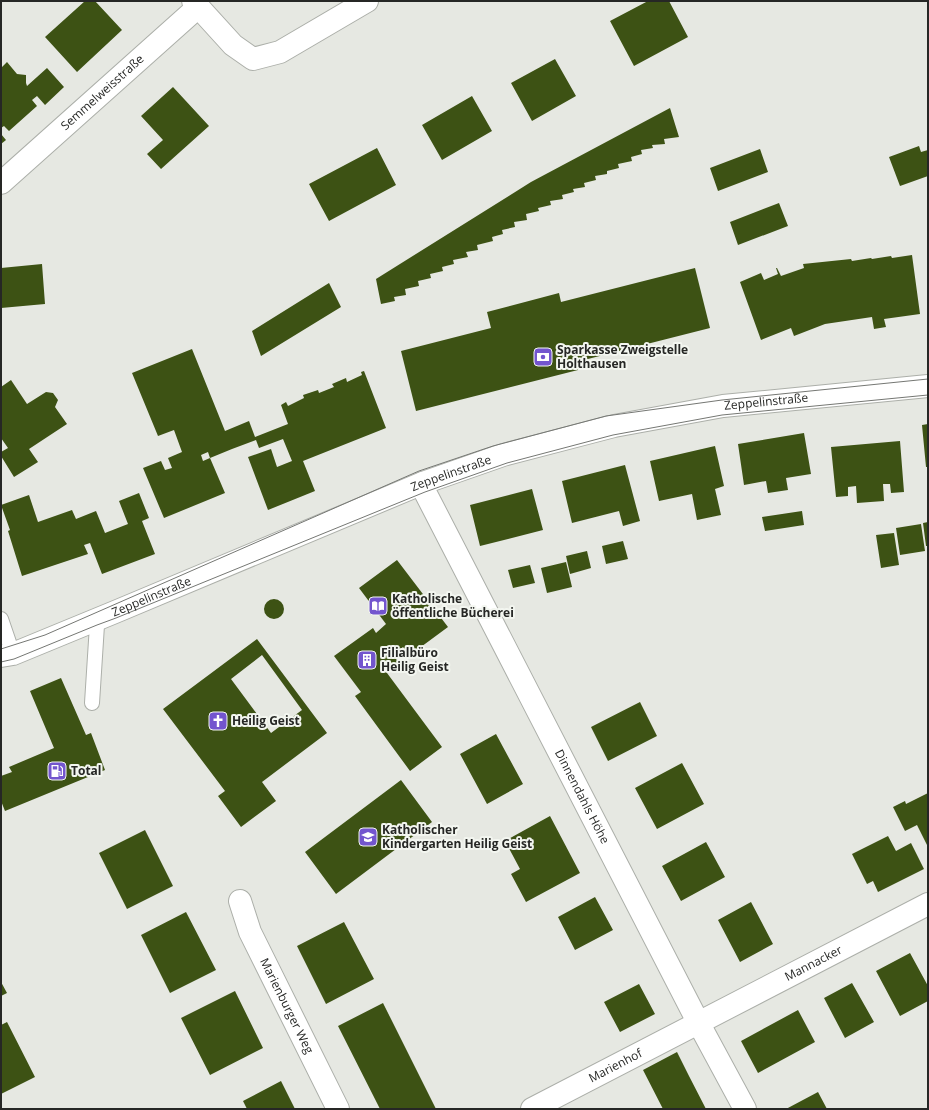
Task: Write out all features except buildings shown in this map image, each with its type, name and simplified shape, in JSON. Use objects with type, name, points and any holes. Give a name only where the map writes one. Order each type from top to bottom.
[{"type":"street","points":[[196,4],[233,45],[253,58],[280,52],[367,1]]},
{"type":"street","name":"Semmelweisstraße","points":[[1,184],[196,4]]},
{"type":"street","name":"Zeppelinstraße","points":[[7,655],[96,620],[423,483],[503,455],[614,426],[723,406],[928,386]]},
{"type":"street","name":"Dinnendahls Höhe","points":[[423,483],[425,492],[698,1022],[745,1109]]},
{"type":"street","name":"Marienburger Weg","points":[[240,901],[250,932],[338,1109]]},
{"type":"street","name":"Mannacker","points":[[698,1022],[928,904]]},
{"type":"street","name":"Marienhof","points":[[532,1109],[698,1022]]},
{"type":"lane","points":[[1,619],[7,655]]},
{"type":"lane","points":[[92,704],[97,625],[96,620]]},
{"type":"tram line","points":[[1,649],[45,635],[419,471],[493,446],[606,416],[722,400],[928,379]]},
{"type":"tram line","points":[[1,662],[14,659],[425,492],[507,463],[613,435],[722,415],[928,395]]},
{"type":"place","name":"Sparkasse Zweigstelle Holthausen","points":[[543,357]]},
{"type":"place","name":"Katholische öffentliche Bücherei","points":[[378,606]]},
{"type":"place","name":"Filialbüro Heilig Geist","points":[[367,660]]},
{"type":"place","name":"Heilig Geist","points":[[218,721]]},
{"type":"place","name":"Total","points":[[57,771]]},
{"type":"place","name":"Katholischer Kindergarten Heilig Geist","points":[[368,837]]}]
